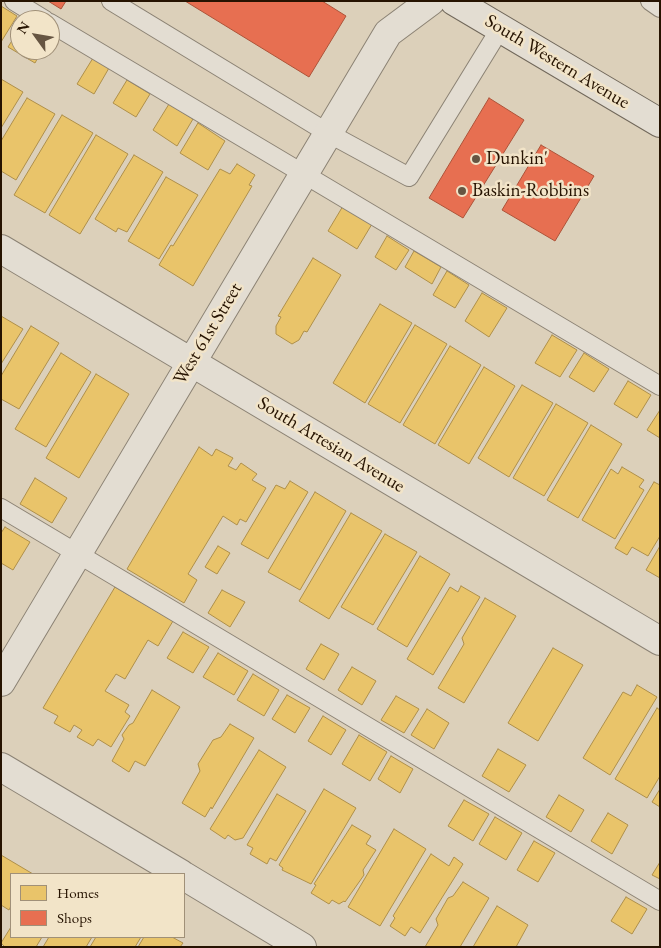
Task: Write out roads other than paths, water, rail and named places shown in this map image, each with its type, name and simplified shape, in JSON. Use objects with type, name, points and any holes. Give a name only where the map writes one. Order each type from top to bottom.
[{"type":"street","name":"West 61st Street","points":[[1,682],[388,33],[431,1]]},
{"type":"street","name":"South Western Avenue","points":[[454,1],[660,123]]},
{"type":"street","name":"South Artesian Avenue","points":[[1,249],[660,641]]},
{"type":"street","points":[[1,767],[179,873]]},
{"type":"street","points":[[185,877],[302,947]]},
{"type":"lane","points":[[14,1],[29,10]]},
{"type":"lane","points":[[111,1],[328,133],[409,177],[500,29]]},
{"type":"lane","points":[[650,1],[660,8]]},
{"type":"lane","points":[[60,29],[660,386]]},
{"type":"lane","points":[[1,508],[660,901]]},
{"type":"place","name":"Dunkin'","points":[[476,159]]},
{"type":"place","name":"Baskin-Robbins","points":[[462,191]]}]
